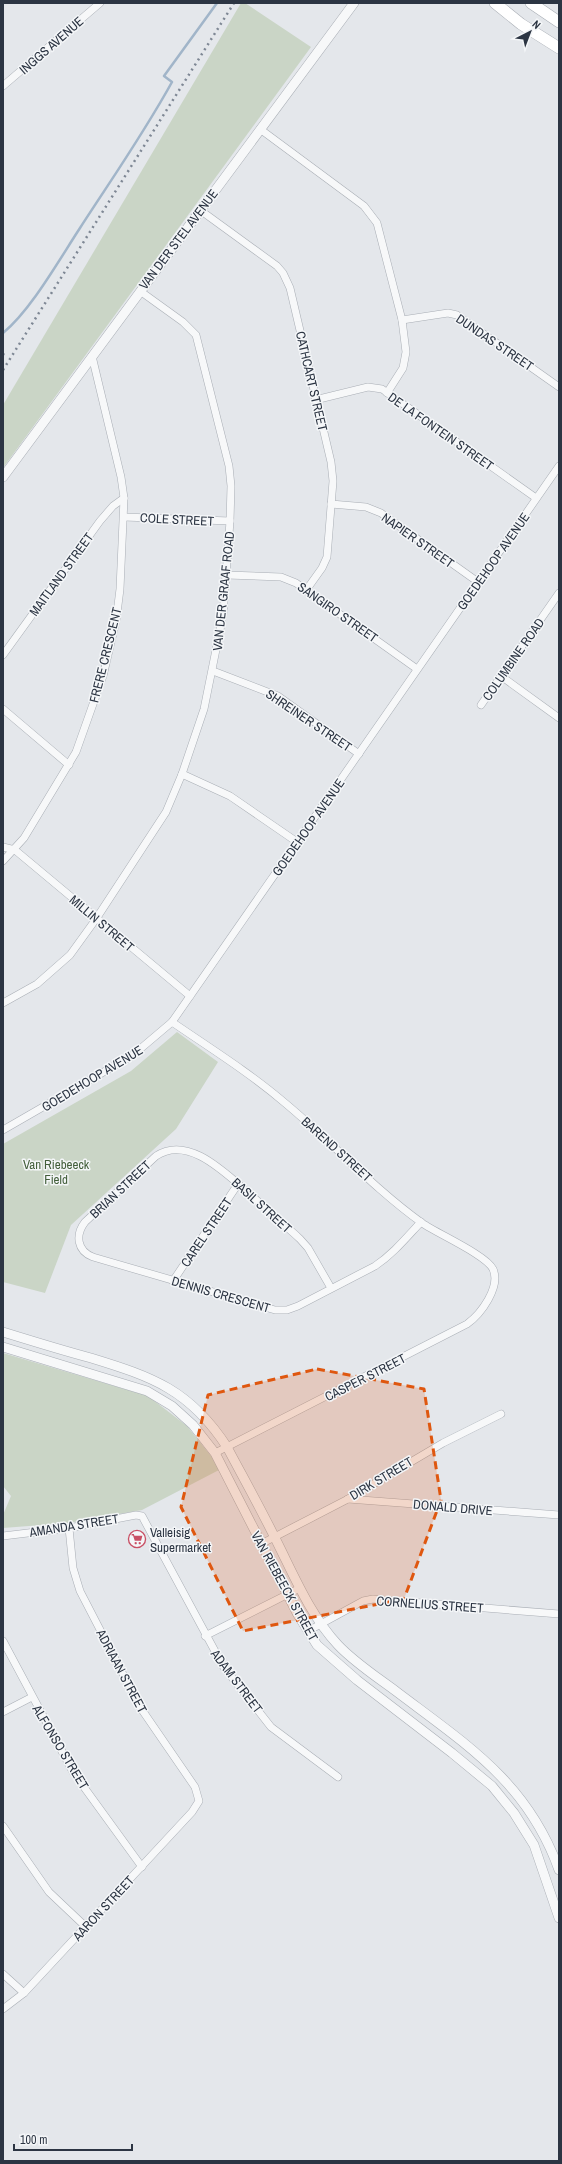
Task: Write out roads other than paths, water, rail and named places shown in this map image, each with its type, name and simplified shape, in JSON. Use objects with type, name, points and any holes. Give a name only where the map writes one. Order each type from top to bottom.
[{"type":"main road","points":[[496,3],[534,33],[559,48]]},
{"type":"main road","points":[[531,3],[559,22]]},
{"type":"street","name":"INGGS AVENUE","points":[[3,86],[100,3]]},
{"type":"street","name":"VAN DER STEL AVENUE","points":[[3,477],[354,3]]},
{"type":"street","points":[[260,130],[364,206],[377,223],[402,320],[406,359],[387,393]]},
{"type":"street","name":"CATHCART STREET","points":[[200,210],[277,266],[283,273],[290,288],[332,470],[327,557],[322,568],[307,589]]},
{"type":"street","name":"VAN DER GRAAF ROAD","points":[[3,1003],[37,984],[70,955],[166,812],[182,774],[204,709],[213,671],[227,574],[231,486],[229,466],[196,335],[183,322],[140,291]]},
{"type":"street","name":"DUNDAS STREET","points":[[402,320],[448,313],[457,315],[559,387]]},
{"type":"street","name":"FRERE CRESCENT","points":[[3,861],[15,850],[69,765],[90,717],[110,647],[120,589],[124,498],[120,472],[92,356]]},
{"type":"street","name":"DE LA FONTEIN STREET","points":[[315,400],[368,387],[382,390],[536,498]]},
{"type":"street","name":"GOEDEHOOP AVENUE","points":[[3,1130],[133,1055],[172,1022],[559,466]]},
{"type":"street","name":"MAITLAND STREET","points":[[3,655],[100,521],[113,506],[124,498]]},
{"type":"street","name":"NAPIER STREET","points":[[331,504],[366,507],[381,513],[478,582]]},
{"type":"street","name":"COLE STREET","points":[[124,517],[230,521]]},
{"type":"street","name":"SANGIRO STREET","points":[[227,574],[280,577],[307,589],[417,668]]},
{"type":"street","name":"COLUMBINE ROAD","points":[[481,705],[559,593]]},
{"type":"street","name":"SHREINER STREET","points":[[213,671],[278,696],[359,754]]},
{"type":"street","points":[[502,676],[559,718]]},
{"type":"street","points":[[3,709],[69,765]]},
{"type":"street","points":[[182,774],[230,796],[297,842]]},
{"type":"street","points":[[3,847],[15,850]]},
{"type":"street","name":"MILLIN STREET","points":[[15,850],[190,996]]},
{"type":"street","name":"BAREND STREET","points":[[172,1022],[285,1103],[421,1222],[485,1260],[494,1272],[495,1280]]},
{"type":"street","name":"BASIL STREET","points":[[170,1149],[185,1151],[210,1161],[238,1184],[305,1244],[331,1288]]},
{"type":"street","name":"BRIAN STREET","points":[[78,1238],[80,1229],[85,1222],[156,1156],[170,1149]]},
{"type":"street","name":"CAREL STREET","points":[[173,1281],[238,1184]]},
{"type":"street","name":"DENNIS CRESCENT","points":[[78,1238],[81,1248],[88,1255],[275,1310],[294,1308],[387,1258],[421,1222]]},
{"type":"street","name":"CASPER STREET","points":[[215,1453],[467,1324],[482,1308],[492,1291],[495,1280]]},
{"type":"street","name":"VAN RIEBEECK STREET","points":[[3,1332],[135,1371],[159,1381],[194,1406],[211,1424],[227,1447],[300,1588],[321,1624],[338,1645],[353,1659],[491,1765],[516,1792],[537,1822],[549,1844],[559,1870]]},
{"type":"street","name":"VAN RIEBEECK STREET","points":[[3,1347],[147,1391],[183,1416],[200,1432],[215,1453],[287,1594],[308,1631],[334,1661],[481,1776],[503,1799],[525,1829],[545,1873],[559,1918]]},
{"type":"street","name":"DIRK STREET","points":[[261,1544],[348,1498],[443,1443],[501,1414]]},
{"type":"street","name":"DONALD DRIVE","points":[[348,1498],[559,1515]]},
{"type":"street","name":"AMANDA STREET","points":[[3,1536],[69,1528],[136,1515],[144,1518]]},
{"type":"street","name":"ADAM STREET","points":[[144,1518],[204,1636],[223,1666],[271,1727],[338,1777]]},
{"type":"street","name":"ADRIAAN STREET","points":[[69,1528],[73,1568],[80,1591],[140,1707],[197,1790],[198,1803]]},
{"type":"street","points":[[204,1636],[300,1588]]},
{"type":"street","name":"CORNELIUS STREET","points":[[308,1631],[363,1601],[373,1599],[559,1614]]},
{"type":"street","name":"ALFONSO STREET","points":[[3,1641],[73,1772],[142,1867]]},
{"type":"street","points":[[3,1712],[32,1697]]},
{"type":"street","name":"AARON STREET","points":[[3,2008],[24,1993],[142,1867],[198,1803]]},
{"type":"street","points":[[525,1829],[537,1822]]},
{"type":"street","points":[[3,1826],[49,1892],[86,1927]]},
{"type":"street","points":[[3,1974],[24,1993]]},
{"type":"waterway","points":[[3,333],[34,298],[139,138],[172,82],[164,76],[217,3]]},
{"type":"railway","points":[[3,370],[234,3]]},
{"type":"place","name":"Valleisig Supermarket","points":[[137,1539]]},
{"type":"park label","name":"Van Riebeeck Field","points":[[56,1172]]}]
